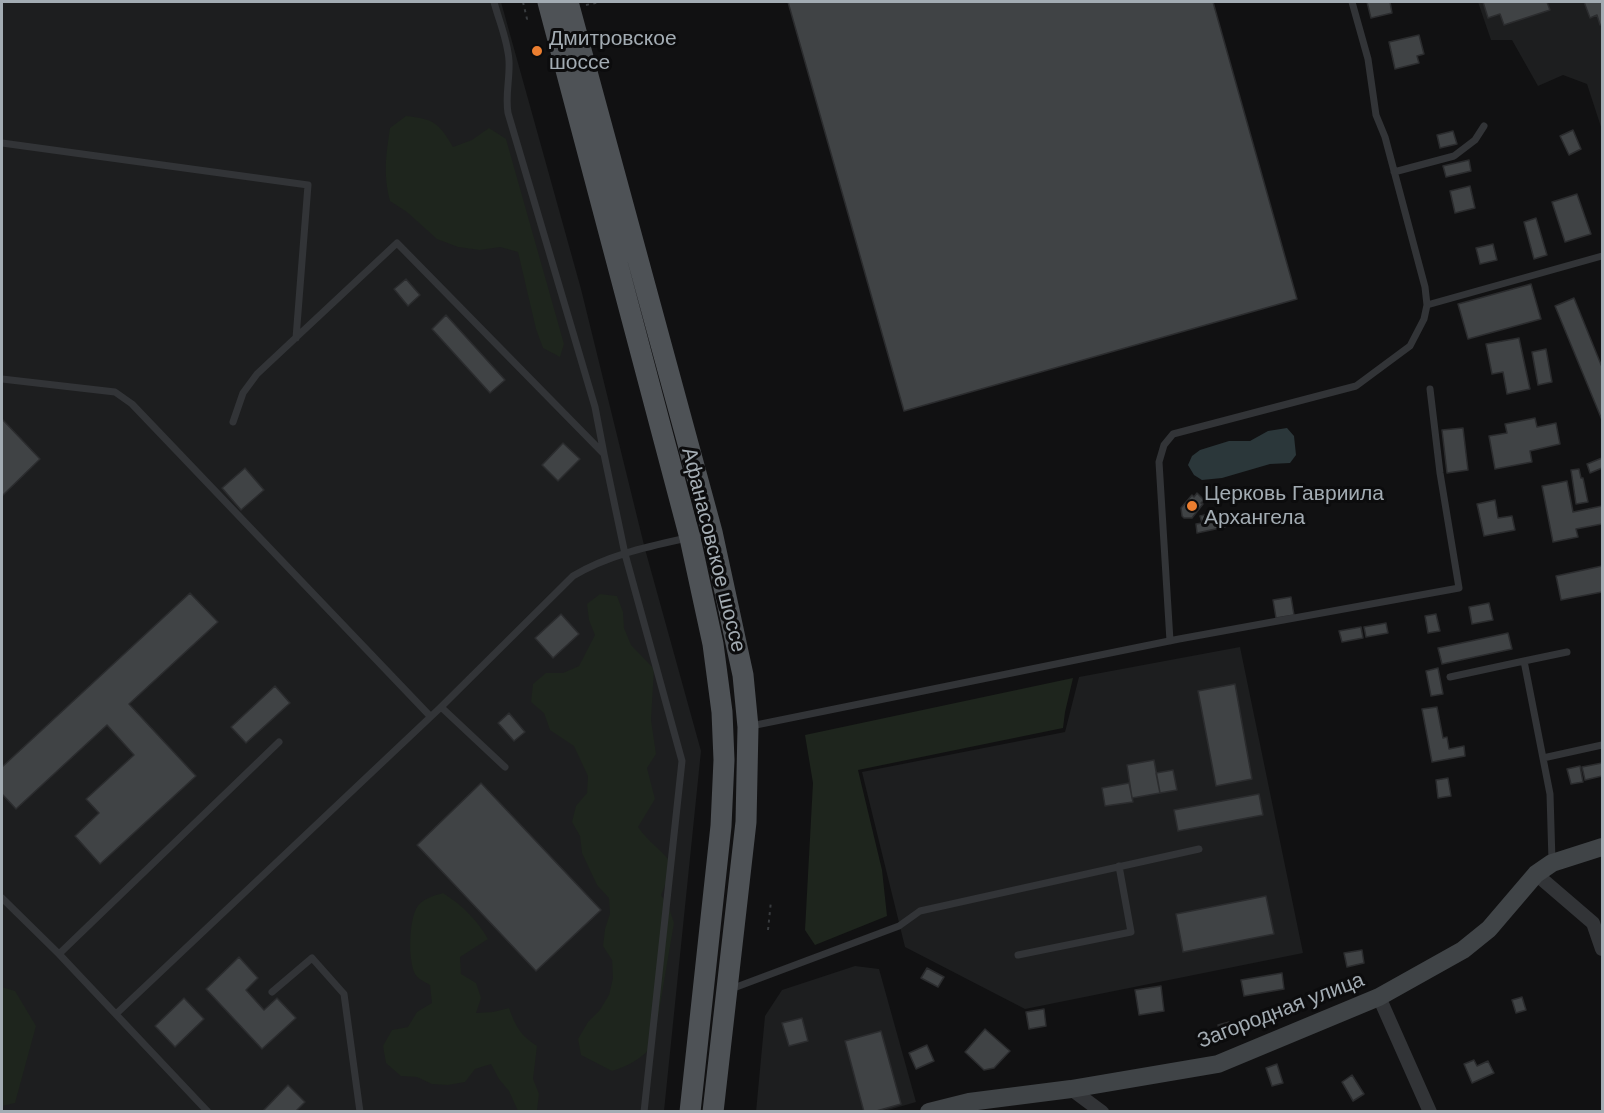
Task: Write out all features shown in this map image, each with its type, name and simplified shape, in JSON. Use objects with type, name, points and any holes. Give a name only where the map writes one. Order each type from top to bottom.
[{"type":"main road","name":"Афанасовское шоссе","points":[[548,2],[690,537],[713,644],[722,712],[724,760],[721,826],[690,1112]]},
{"type":"main road","name":"Афанасовское шоссе","points":[[577,4],[712,532],[743,675],[748,727],[746,822],[713,1112]]},
{"type":"street","name":"Загородная улица","points":[[929,1112],[969,1101],[1071,1089],[1218,1065],[1379,996],[1463,950],[1489,928],[1536,874],[1552,863],[1602,847]]},
{"type":"street","points":[[1536,874],[1593,923],[1602,949]]},
{"type":"street","points":[[1379,996],[1430,1112]]},
{"type":"street","points":[[1071,1089],[1102,1112]]},
{"type":"lane","points":[[494,2],[509,52],[506,99],[508,112],[595,407],[625,554],[682,761],[644,1112]]},
{"type":"lane","points":[[1170,641],[1159,462],[1164,445],[1173,434],[1356,386],[1410,346],[1424,319],[1425,287],[1385,137],[1376,115],[1368,59],[1352,2]]},
{"type":"lane","points":[[1394,172],[1454,156],[1474,140],[1484,126]]},
{"type":"lane","points":[[2,143],[308,185],[296,338]]},
{"type":"lane","points":[[233,422],[243,393],[257,374],[397,243],[604,454]]},
{"type":"lane","points":[[1426,305],[1602,256]]},
{"type":"lane","points":[[2,379],[115,392],[132,404],[430,716]]},
{"type":"lane","points":[[748,727],[1170,641],[1459,588],[1440,473],[1430,389]]},
{"type":"lane","points":[[116,1014],[441,707],[573,576],[591,565],[625,554],[712,532]]},
{"type":"lane","points":[[1450,677],[1567,652]]},
{"type":"lane","points":[[1524,661],[1550,794],[1552,863]]},
{"type":"lane","points":[[441,707],[505,767]]},
{"type":"lane","points":[[59,954],[279,742]]},
{"type":"lane","points":[[1543,758],[1602,745]]},
{"type":"lane","points":[[726,991],[899,926],[920,911],[1199,849]]},
{"type":"lane","points":[[1018,955],[1131,932],[1119,866]]},
{"type":"lane","points":[[2,898],[59,954],[208,1112]]},
{"type":"lane","points":[[272,992],[312,958],[344,994],[360,1112]]},
{"type":"path","points":[[523,2],[527,19],[523,20]]},
{"type":"path","points":[[577,4],[600,2]]},
{"type":"path","points":[[768,930],[771,901]]},
{"type":"shaded area","points":[[2,2],[501,2],[581,289],[645,549],[701,751],[664,1111],[2,1112]]},
{"type":"shaded area","points":[[1478,2],[1602,2],[1602,130],[1587,84],[1563,75],[1538,86],[1512,40],[1491,40]]},
{"type":"shaded area","points":[[406,116],[435,124],[444,132],[453,147],[472,140],[489,128],[506,139],[564,344],[560,357],[543,348],[536,329],[518,252],[500,247],[480,250],[458,247],[437,239],[407,212],[390,201],[386,156],[390,128]]},
{"type":"shaded area","points":[[1287,428],[1294,436],[1296,455],[1290,463],[1270,464],[1222,478],[1202,480],[1194,475],[1188,465],[1192,456],[1200,450],[1229,441],[1250,441],[1268,431]]},
{"type":"shaded area","points":[[600,594],[617,596],[623,612],[624,628],[631,645],[654,669],[651,720],[656,754],[647,768],[655,799],[638,827],[671,863],[668,879],[661,895],[674,923],[653,1046],[634,1062],[612,1071],[581,1055],[578,1039],[609,995],[613,978],[612,960],[603,946],[610,914],[609,898],[597,885],[582,853],[580,836],[572,822],[576,806],[587,793],[588,776],[574,746],[550,730],[544,713],[531,702],[533,684],[546,673],[563,673],[579,666],[595,635],[589,620],[587,604]]},
{"type":"shaded area","points":[[1240,647],[1303,953],[1025,1009],[905,947],[862,772],[1065,732],[1079,677]]},
{"type":"shaded area","points":[[1073,678],[1063,728],[858,770],[882,870],[887,916],[815,945],[805,930],[813,783],[805,735]]},
{"type":"shaded area","points":[[443,893],[468,913],[488,939],[460,957],[461,974],[476,983],[481,998],[476,1013],[509,1008],[519,1030],[537,1046],[533,1079],[539,1094],[537,1111],[518,1111],[509,1091],[491,1064],[475,1069],[465,1082],[448,1085],[432,1084],[417,1077],[401,1076],[386,1063],[383,1046],[392,1030],[408,1027],[417,1012],[432,1003],[430,985],[415,974],[413,968],[410,951],[411,932],[418,906],[428,898]]},
{"type":"shaded area","points":[[855,966],[879,969],[916,1102],[885,1111],[756,1112],[765,1016],[782,990]]},
{"type":"shaded area","points":[[2,987],[15,991],[36,1026],[15,1103],[2,1106]]},
{"type":"building","points":[[788,2],[1213,2],[1297,299],[904,411]]},
{"type":"building","points":[[1367,2],[1390,2],[1392,13],[1371,18]]},
{"type":"building","points":[[1483,2],[1547,2],[1550,10],[1504,25],[1500,14],[1488,18]]},
{"type":"building","points":[[1584,2],[1602,2],[1602,24],[1600,25],[1597,15],[1590,18]]},
{"type":"building","points":[[1419,35],[1424,54],[1417,56],[1419,63],[1395,69],[1389,42]]},
{"type":"building","points":[[1573,130],[1581,149],[1569,155],[1560,136]]},
{"type":"building","points":[[1453,131],[1457,144],[1440,148],[1437,135]]},
{"type":"building","points":[[1469,160],[1471,171],[1446,177],[1443,166]]},
{"type":"building","points":[[1470,186],[1475,208],[1455,213],[1450,191]]},
{"type":"building","points":[[1577,194],[1591,234],[1565,242],[1552,202]]},
{"type":"building","points":[[1536,218],[1547,255],[1534,259],[1524,222]]},
{"type":"building","points":[[1493,244],[1497,260],[1480,264],[1476,248]]},
{"type":"building","points":[[406,279],[420,295],[408,306],[394,289]]},
{"type":"building","points":[[1531,284],[1541,319],[1468,339],[1458,304]]},
{"type":"building","points":[[1574,298],[1602,367],[1602,420],[1555,306]]},
{"type":"building","points":[[446,315],[505,380],[490,393],[432,329]]},
{"type":"building","points":[[1519,338],[1530,389],[1507,394],[1503,372],[1492,374],[1486,344]]},
{"type":"building","points":[[1546,349],[1552,382],[1538,385],[1532,352]]},
{"type":"building","points":[[1535,418],[1537,427],[1556,423],[1560,444],[1530,451],[1532,462],[1495,469],[1489,436],[1507,433],[1505,424]]},
{"type":"building","points":[[2,419],[40,459],[2,496]]},
{"type":"building","points":[[1463,428],[1468,470],[1447,473],[1442,430]]},
{"type":"building","points":[[563,443],[580,459],[558,481],[542,465]]},
{"type":"building","points":[[1602,458],[1602,468],[1590,473],[1587,464]]},
{"type":"building","points":[[245,468],[264,490],[241,510],[222,488]]},
{"type":"building","points":[[1579,469],[1588,502],[1576,504],[1571,470]]},
{"type":"building","points":[[1567,481],[1573,512],[1602,506],[1602,524],[1576,529],[1578,537],[1553,542],[1542,486]]},
{"type":"building","name":"Церковь Гавриила Архангела","points":[[1197,493],[1204,500],[1201,503],[1203,504],[1192,518],[1184,518],[1181,508],[1192,495],[1194,497]]},
{"type":"building","points":[[1495,500],[1498,518],[1512,516],[1515,530],[1484,536],[1477,504]]},
{"type":"building","points":[[1222,511],[1225,527],[1197,533],[1196,524],[1202,523],[1200,516]]},
{"type":"building","points":[[1602,566],[1602,592],[1561,600],[1556,576]]},
{"type":"building","points":[[190,593],[218,622],[129,704],[196,776],[100,864],[75,836],[99,813],[86,799],[134,755],[107,725],[16,809],[2,794],[2,767]]},
{"type":"building","points":[[1291,597],[1294,615],[1276,618],[1273,600]]},
{"type":"building","points":[[1489,603],[1493,620],[1472,624],[1469,607]]},
{"type":"building","points":[[561,614],[579,634],[553,658],[535,638]]},
{"type":"building","points":[[1436,614],[1440,631],[1428,633],[1425,616]]},
{"type":"building","points":[[1386,623],[1388,633],[1366,637],[1364,627]]},
{"type":"building","points":[[1361,627],[1363,638],[1342,642],[1339,631]]},
{"type":"building","points":[[1508,633],[1512,649],[1442,664],[1438,648]]},
{"type":"building","points":[[1438,668],[1443,694],[1431,696],[1426,671]]},
{"type":"building","points":[[1235,684],[1252,779],[1216,786],[1198,691]]},
{"type":"building","points":[[275,686],[290,703],[246,743],[231,727]]},
{"type":"building","points":[[1437,707],[1443,738],[1447,737],[1449,749],[1464,746],[1465,756],[1432,762],[1422,709]]},
{"type":"building","points":[[509,713],[525,732],[514,741],[498,723]]},
{"type":"building","points":[[1154,760],[1160,793],[1132,798],[1127,765]]},
{"type":"building","points":[[1602,763],[1602,776],[1585,780],[1582,767]]},
{"type":"building","points":[[1580,766],[1583,782],[1571,784],[1567,769]]},
{"type":"building","points":[[1173,770],[1177,790],[1160,793],[1156,773]]},
{"type":"building","points":[[1448,778],[1451,796],[1438,798],[1436,780]]},
{"type":"building","points":[[481,783],[601,910],[536,971],[417,845]]},
{"type":"building","points":[[1129,783],[1133,802],[1105,806],[1102,788]]},
{"type":"building","points":[[1259,794],[1263,815],[1178,831],[1174,810]]},
{"type":"building","points":[[1266,896],[1274,934],[1183,952],[1176,914]]},
{"type":"building","points":[[1362,950],[1364,963],[1347,967],[1344,953]]},
{"type":"building","points":[[239,957],[258,978],[246,990],[264,1010],[277,998],[296,1018],[262,1049],[206,989]]},
{"type":"building","points":[[927,968],[944,977],[938,987],[921,978]]},
{"type":"building","points":[[1282,973],[1284,989],[1244,996],[1241,980]]},
{"type":"building","points":[[1161,986],[1164,1011],[1139,1015],[1135,990]]},
{"type":"building","points":[[1522,997],[1526,1010],[1516,1013],[1512,1000]]},
{"type":"building","points":[[184,998],[204,1019],[175,1047],[155,1026]]},
{"type":"building","points":[[1044,1009],[1046,1026],[1029,1029],[1026,1012]]},
{"type":"building","points":[[802,1018],[808,1041],[789,1046],[782,1023]]},
{"type":"building","points":[[1229,1022],[1232,1034],[1222,1038],[1218,1025]]},
{"type":"building","points":[[985,1029],[1010,1051],[994,1068],[984,1070],[965,1052]]},
{"type":"building","points":[[881,1031],[901,1104],[873,1112],[864,1112],[845,1041]]},
{"type":"building","points":[[927,1045],[934,1061],[916,1069],[909,1053]]},
{"type":"building","points":[[1474,1060],[1477,1066],[1488,1061],[1494,1073],[1472,1083],[1464,1064]]},
{"type":"building","points":[[1277,1064],[1283,1083],[1272,1086],[1266,1068]]},
{"type":"building","points":[[1352,1075],[1364,1094],[1353,1101],[1342,1082]]},
{"type":"building","points":[[288,1085],[305,1102],[295,1112],[262,1112]]},
{"type":"place","name":"Дмитровское шоссе","points":[[537,51]]},
{"type":"place","name":"Церковь Гавриила Архангела","points":[[1192,506]]}]
